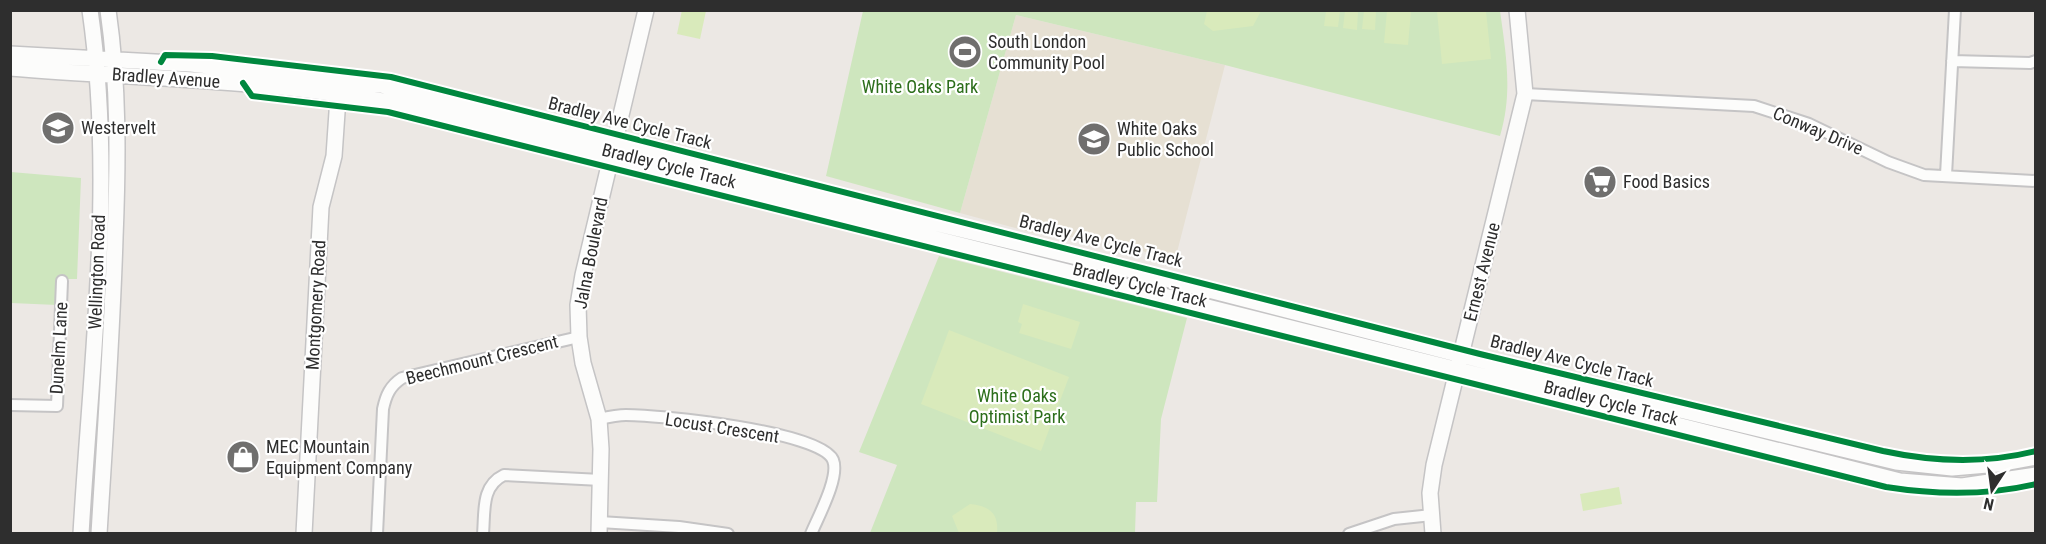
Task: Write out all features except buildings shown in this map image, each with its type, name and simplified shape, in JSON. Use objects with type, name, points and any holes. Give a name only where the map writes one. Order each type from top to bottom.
[{"type":"main road","name":"Wellington Road","points":[[81,534],[98,269],[98,67],[90,10]]},
{"type":"main road","name":"Wellington Road","points":[[99,534],[111,354],[117,186],[116,67],[108,10]]},
{"type":"main road","name":"Jalna Boulevard","points":[[599,528],[599,419],[583,363],[578,304],[646,10]]},
{"type":"main road","name":"Ernest Avenue","points":[[1433,534],[1431,494],[1434,465],[1525,94],[1516,10]]},
{"type":"main road","name":"Bradley Avenue","points":[[10,54],[98,67]]},
{"type":"main road","name":"Bradley Avenue","points":[[10,68],[116,67],[339,86],[399,104],[612,150],[1460,363],[1900,481],[1962,486],[2036,475]]},
{"type":"main road","name":"Montgomery Road","points":[[304,534],[321,207],[334,156],[339,86]]},
{"type":"main road","name":"Bradley Avenue","points":[[1460,363],[1896,462],[1952,468],[1999,464],[2036,456]]},
{"type":"street","points":[[1946,175],[1954,10]]},
{"type":"street","points":[[1952,62],[2036,61]]},
{"type":"street","name":"Conway Drive","points":[[1525,94],[1754,106],[1809,124],[1888,162],[1924,175],[2036,181]]},
{"type":"street","name":"Dunelm Lane","points":[[10,405],[57,406],[63,281]]},
{"type":"street","name":"Beechmount Crescent","points":[[377,534],[383,409],[388,391],[394,383],[402,378],[579,337]]},
{"type":"street","name":"Locust Crescent","points":[[599,419],[623,415],[740,426],[822,448],[833,460],[834,477],[811,534]]},
{"type":"street","points":[[483,534],[486,492],[495,479],[504,475],[600,480]]},
{"type":"street","points":[[1349,534],[1394,519],[1432,515]]},
{"type":"street","points":[[599,528],[679,527],[728,534]]},
{"type":"shaded area","name":"White Oaks Public School","points":[[1016,15],[1225,65],[1174,264],[1119,241],[1037,234],[960,213]]},
{"type":"green space","points":[[682,10],[706,11],[700,39],[677,34]]},
{"type":"green space","points":[[1207,10],[1261,11],[1253,26],[1213,31],[1204,24]]},
{"type":"green space","name":"White Oaks Park","points":[[863,11],[1500,11],[1507,74],[1504,120],[1500,136],[1225,65],[1016,15],[960,213],[826,176]]},
{"type":"green space","points":[[1326,11],[1340,11],[1338,27],[1324,26]]},
{"type":"green space","points":[[1345,11],[1358,11],[1357,30],[1343,28]]},
{"type":"green space","points":[[1364,11],[1376,11],[1375,30],[1362,29]]},
{"type":"green space","points":[[1387,11],[1411,11],[1408,45],[1384,43]]},
{"type":"green space","points":[[1437,11],[1486,11],[1491,59],[1442,64]]},
{"type":"green space","points":[[11,172],[81,178],[77,279],[57,279],[57,305],[11,303]]},
{"type":"green space","points":[[1017,248],[1280,315],[1016,254],[1013,251]]},
{"type":"green space","name":"White Oaks Optimist Park","points":[[939,256],[1187,318],[1161,419],[1157,502],[1136,502],[1135,533],[870,533],[897,465],[859,452]]},
{"type":"green space","points":[[1023,304],[1080,322],[1071,349],[1019,333],[1022,324],[1018,322]]},
{"type":"green space","points":[[949,330],[1069,377],[1041,451],[921,404]]},
{"type":"green space","points":[[1619,487],[1622,504],[1583,511],[1580,494]]},
{"type":"green space","points":[[970,504],[983,507],[991,512],[996,520],[997,533],[959,533],[952,516]]},
{"type":"cycle path","name":"Bradley Ave Cycle Track","points":[[161,62],[165,55],[212,56],[391,77],[1480,354],[1883,451],[1960,460],[1998,458],[2036,451]]},
{"type":"cycle path","name":"Bradley Cycle Track","points":[[243,83],[252,96],[388,112],[1886,487],[1924,492],[1961,493],[1998,491],[2036,484]]},
{"type":"place","name":"South London Community Pool","points":[[965,52]]},
{"type":"place","name":"Westervelt","points":[[58,128]]},
{"type":"place","name":"White Oaks Public School","points":[[1094,139]]},
{"type":"place","name":"Food Basics","points":[[1600,182]]},
{"type":"place","name":"MEC Mountain Equipment Company","points":[[243,457]]}]
